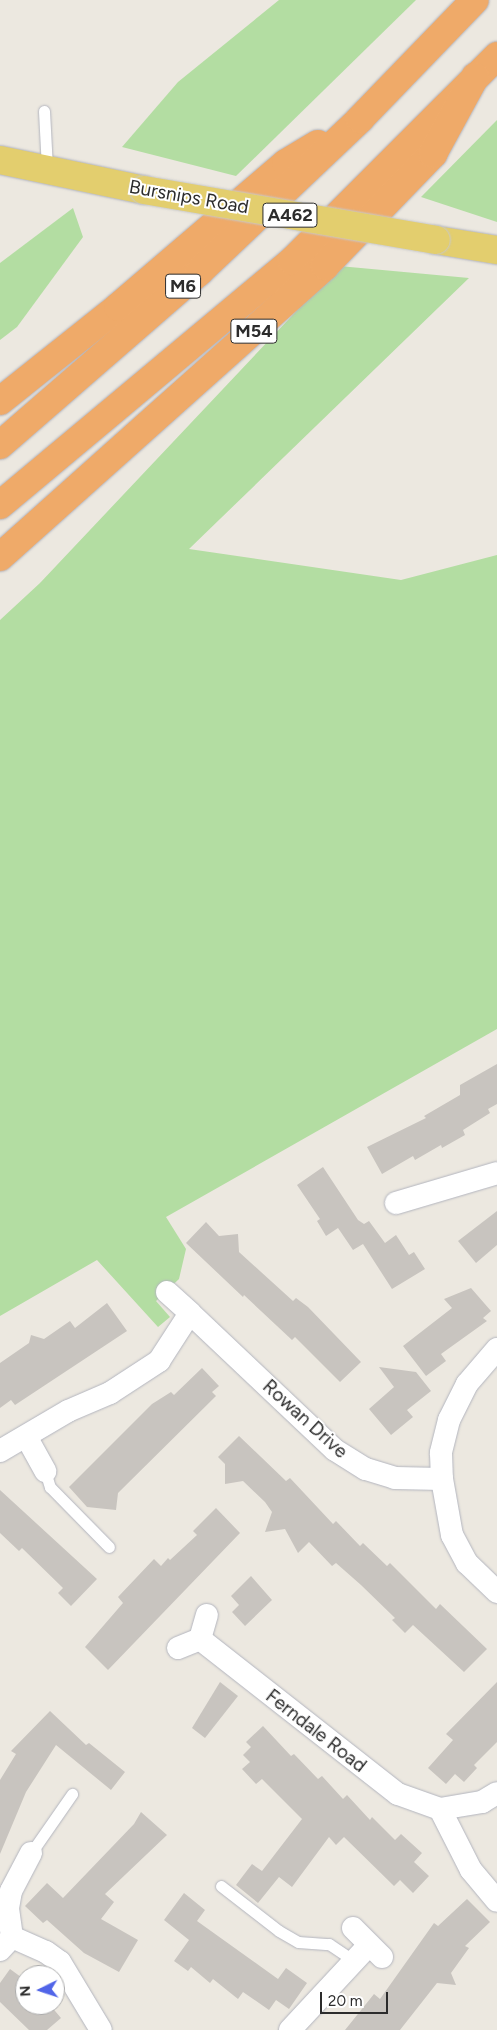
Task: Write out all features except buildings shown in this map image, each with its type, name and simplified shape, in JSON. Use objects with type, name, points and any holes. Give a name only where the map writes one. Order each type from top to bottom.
[{"type":"highway","name":"M6","points":[[0,444],[199,272],[360,119],[475,0]]},
{"type":"highway","name":"M6","points":[[0,505],[292,261],[497,56]]},
{"type":"highway","name":"M54","points":[[0,556],[325,266],[434,154],[475,77]]},
{"type":"highway","points":[[0,401],[118,308],[286,163],[360,119]]},
{"type":"main road","name":"Bursnips Road","points":[[0,160],[144,190],[497,250]]},
{"type":"street","points":[[396,1203],[497,1173]]},
{"type":"street","name":"Rowan Drive","points":[[167,1292],[335,1450],[366,1469],[395,1478],[442,1479]]},
{"type":"street","points":[[0,1451],[159,1361],[190,1313]]},
{"type":"street","points":[[497,1349],[467,1384],[450,1420],[441,1453],[442,1479],[452,1535],[467,1562],[497,1592]]},
{"type":"street","points":[[26,1438],[45,1471]]},
{"type":"street","points":[[178,1648],[200,1639],[207,1615]]},
{"type":"street","name":"Ferndale Road","points":[[200,1639],[398,1794],[440,1809],[482,1802],[497,1793]]},
{"type":"street","points":[[440,1809],[471,1870],[497,1901]]},
{"type":"street","points":[[31,1853],[10,1891],[6,1943],[46,1952],[60,1962],[102,2030]]},
{"type":"street","points":[[290,2030],[368,1954],[353,1928]]},
{"type":"lane","points":[[44,111],[47,170]]},
{"type":"lane","points":[[45,1471],[50,1487],[109,1547]]},
{"type":"lane","points":[[31,1853],[72,1794]]},
{"type":"lane","points":[[221,1886],[285,1935],[298,1942],[329,1944],[368,1954]]},
{"type":"green space","points":[[279,0],[416,0],[236,176],[122,147],[178,82]]},
{"type":"green space","points":[[497,120],[497,222],[421,197]]},
{"type":"green space","points":[[73,208],[83,237],[17,327],[0,340],[0,263]]},
{"type":"green space","points":[[339,266],[469,278],[189,549],[401,580],[497,555],[497,1029],[166,1217],[186,1249],[179,1279],[156,1301],[170,1317],[158,1327],[97,1260],[0,1316],[0,620],[40,583]]}]
